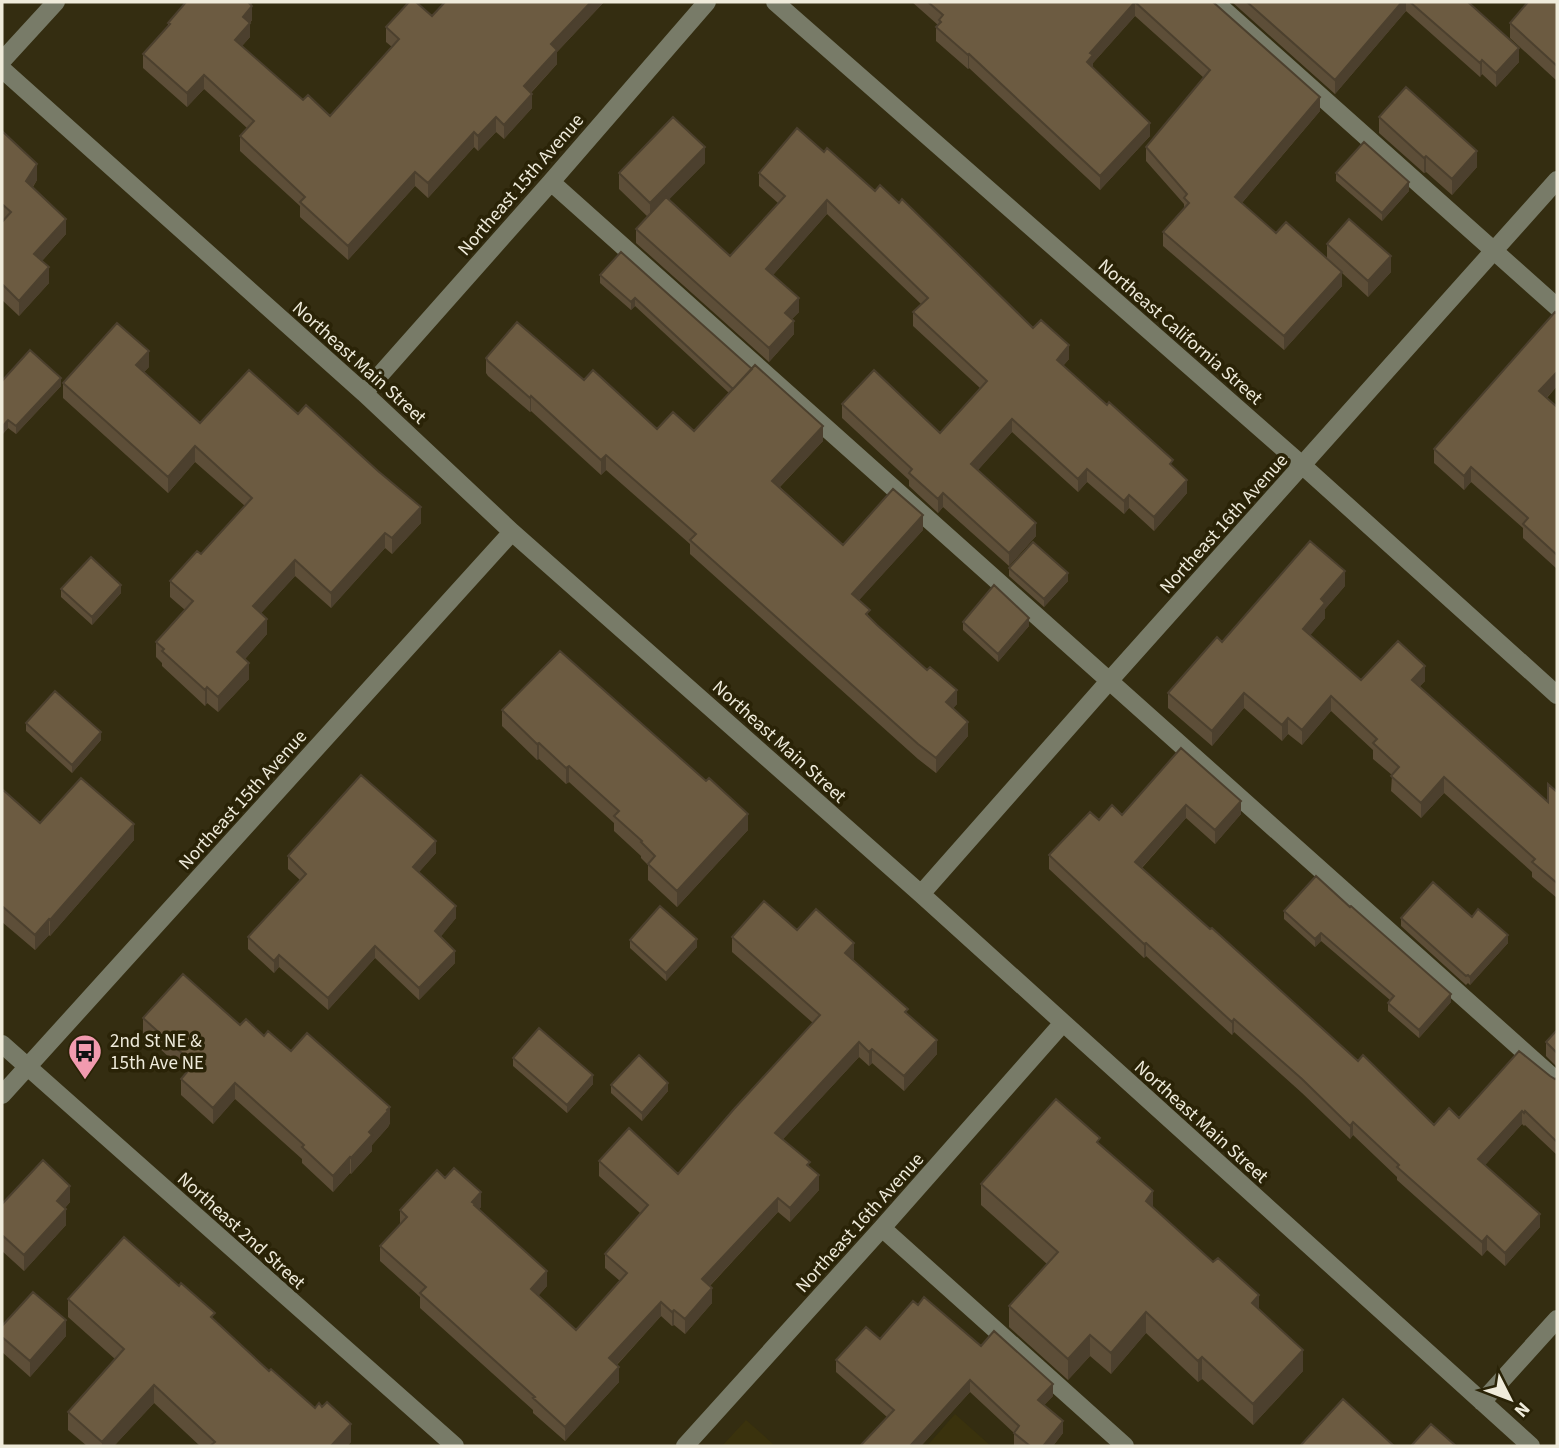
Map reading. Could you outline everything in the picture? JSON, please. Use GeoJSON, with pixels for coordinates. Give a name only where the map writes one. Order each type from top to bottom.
{"type":"FeatureCollection","features":[{"type":"Feature","properties":{"kind":"street"},"geometry":{"type":"LineString","coordinates":[[2,61],[55,2]]}},
{"type":"Feature","properties":{"kind":"street","name":"Northeast 15th Avenue"},"geometry":{"type":"LineString","coordinates":[[364,393],[707,2]]}},
{"type":"Feature","properties":{"kind":"street","name":"Northeast California Street"},"geometry":{"type":"LineString","coordinates":[[775,2],[1302,466],[1557,695]]}},
{"type":"Feature","properties":{"kind":"street"},"geometry":{"type":"LineString","coordinates":[[1215,2],[1557,307]]}},
{"type":"Feature","properties":{"kind":"street","name":"Northeast Main Street"},"geometry":{"type":"LineString","coordinates":[[2,69],[364,393],[512,532],[920,894],[1531,1446]]}},
{"type":"Feature","properties":{"kind":"street","name":"Northeast 16th Avenue"},"geometry":{"type":"LineString","coordinates":[[920,894],[1557,180]]}},
{"type":"Feature","properties":{"kind":"street"},"geometry":{"type":"LineString","coordinates":[[551,182],[1557,1081]]}},
{"type":"Feature","properties":{"kind":"street","name":"Northeast 15th Avenue"},"geometry":{"type":"LineString","coordinates":[[2,1095],[512,532]]}},
{"type":"Feature","properties":{"kind":"street","name":"Northeast 16th Avenue"},"geometry":{"type":"LineString","coordinates":[[685,1446],[1062,1024]]}},
{"type":"Feature","properties":{"kind":"street","name":"Northeast 2nd Street"},"geometry":{"type":"LineString","coordinates":[[2,1044],[455,1446]]}},
{"type":"Feature","properties":{"kind":"street"},"geometry":{"type":"LineString","coordinates":[[882,1228],[1125,1446]]}},
{"type":"Feature","properties":{"kind":"street"},"geometry":{"type":"LineString","coordinates":[[1482,1402],[1557,1319]]}},
{"type":"Feature","properties":{"kind":"shaded area"},"geometry":{"type":"Polygon","coordinates":[[[955,1414],[991,1446],[927,1446],[955,1414]]]}},
{"type":"Feature","properties":{"kind":"shaded area"},"geometry":{"type":"Polygon","coordinates":[[[746,1420],[762,1434],[775,1446],[722,1446],[746,1420]]]}},
{"type":"Feature","properties":{"kind":"building"},"geometry":{"type":"Polygon","coordinates":[[[186,2],[248,2],[252,6],[243,17],[250,23],[235,40],[303,100],[308,95],[330,116],[399,39],[386,27],[409,2],[416,2],[432,16],[445,2],[591,2],[551,44],[557,50],[524,86],[532,94],[504,125],[496,117],[478,136],[474,132],[428,183],[415,172],[348,246],[300,202],[305,197],[240,136],[254,121],[204,75],[187,93],[143,54],[186,2]]]}},
{"type":"Feature","properties":{"kind":"building"},"geometry":{"type":"Polygon","coordinates":[[[928,2],[1135,2],[1090,53],[1093,55],[1087,62],[1150,123],[1100,176],[969,54],[936,27],[943,15],[928,2]]]}},
{"type":"Feature","properties":{"kind":"building"},"geometry":{"type":"Polygon","coordinates":[[[1135,2],[1213,2],[1320,97],[1235,197],[1276,233],[1286,222],[1342,272],[1284,336],[1163,232],[1189,203],[1184,198],[1187,194],[1146,147],[1210,70],[1135,2]]]}},
{"type":"Feature","properties":{"kind":"building"},"geometry":{"type":"Polygon","coordinates":[[[1247,2],[1402,2],[1335,80],[1247,2]]]}},
{"type":"Feature","properties":{"kind":"building"},"geometry":{"type":"Polygon","coordinates":[[[1410,2],[1468,2],[1519,48],[1496,73],[1482,60],[1480,63],[1410,2]]]}},
{"type":"Feature","properties":{"kind":"building"},"geometry":{"type":"Polygon","coordinates":[[[1528,2],[1557,2],[1557,66],[1510,23],[1528,2]]]}},
{"type":"Feature","properties":{"kind":"building"},"geometry":{"type":"Polygon","coordinates":[[[1406,87],[1477,151],[1452,179],[1426,156],[1424,158],[1379,117],[1406,87]]]}},
{"type":"Feature","properties":{"kind":"building"},"geometry":{"type":"Polygon","coordinates":[[[673,117],[705,147],[650,203],[619,173],[673,117]]]}},
{"type":"Feature","properties":{"kind":"building"},"geometry":{"type":"Polygon","coordinates":[[[797,128],[824,152],[827,148],[875,191],[880,185],[899,203],[902,199],[1033,328],[1041,320],[1069,345],[1057,360],[1107,405],[1109,402],[1173,460],[1170,464],[1187,480],[1154,517],[1129,495],[1124,501],[1087,469],[1078,479],[1012,419],[971,464],[1036,523],[1009,553],[943,493],[938,499],[909,473],[912,469],[842,404],[874,370],[940,433],[987,381],[913,312],[928,298],[827,200],[766,269],[799,298],[785,313],[794,321],[769,348],[636,229],[666,197],[730,256],[785,196],[759,173],[797,128]]]}},
{"type":"Feature","properties":{"kind":"building"},"geometry":{"type":"Polygon","coordinates":[[[2,131],[37,164],[26,181],[66,219],[34,254],[49,267],[19,301],[2,284],[2,222],[11,212],[2,204],[2,131]]]}},
{"type":"Feature","properties":{"kind":"building"},"geometry":{"type":"Polygon","coordinates":[[[1364,142],[1409,182],[1382,213],[1336,173],[1364,142]]]}},
{"type":"Feature","properties":{"kind":"building"},"geometry":{"type":"Polygon","coordinates":[[[1349,219],[1391,256],[1368,281],[1327,244],[1349,219]]]}},
{"type":"Feature","properties":{"kind":"building"},"geometry":{"type":"Polygon","coordinates":[[[621,252],[752,369],[733,389],[635,298],[631,302],[600,275],[621,252]]]}},
{"type":"Feature","properties":{"kind":"building"},"geometry":{"type":"Polygon","coordinates":[[[1555,312],[1557,372],[1539,391],[1557,407],[1557,555],[1523,524],[1528,518],[1471,467],[1464,476],[1434,449],[1555,312]]]}},
{"type":"Feature","properties":{"kind":"building"},"geometry":{"type":"Polygon","coordinates":[[[517,322],[584,380],[593,370],[657,429],[673,412],[694,431],[755,365],[823,426],[772,481],[843,545],[893,489],[923,515],[852,594],[870,610],[866,614],[877,625],[927,670],[930,667],[957,690],[946,702],[968,722],[936,758],[690,540],[696,534],[606,455],[601,460],[488,361],[486,358],[517,322]]]}},
{"type":"Feature","properties":{"kind":"building"},"geometry":{"type":"Polygon","coordinates":[[[117,323],[149,351],[136,365],[200,423],[249,370],[298,414],[306,405],[421,507],[392,538],[385,533],[331,593],[295,560],[253,606],[267,619],[237,652],[249,663],[218,697],[207,687],[205,690],[162,651],[164,649],[156,642],[193,601],[170,581],[197,551],[201,554],[252,498],[195,446],[168,477],[63,383],[117,323]]]}},
{"type":"Feature","properties":{"kind":"building"},"geometry":{"type":"Polygon","coordinates":[[[30,350],[61,378],[16,426],[8,420],[2,427],[2,381],[30,350]]]}},
{"type":"Feature","properties":{"kind":"building"},"geometry":{"type":"Polygon","coordinates":[[[1310,541],[1345,571],[1321,599],[1325,603],[1303,629],[1361,680],[1398,641],[1425,666],[1412,680],[1548,802],[1548,784],[1557,792],[1557,883],[1532,862],[1535,859],[1444,777],[1421,803],[1391,776],[1399,767],[1373,743],[1377,739],[1331,696],[1302,730],[1288,718],[1282,725],[1244,693],[1212,731],[1168,693],[1217,637],[1222,642],[1310,541]]]}},
{"type":"Feature","properties":{"kind":"building"},"geometry":{"type":"Polygon","coordinates":[[[1033,542],[1068,573],[1044,599],[1009,568],[1033,542]]]}},
{"type":"Feature","properties":{"kind":"building"},"geometry":{"type":"Polygon","coordinates":[[[91,557],[121,585],[92,617],[61,589],[91,557]]]}},
{"type":"Feature","properties":{"kind":"building"},"geometry":{"type":"Polygon","coordinates":[[[994,585],[1029,618],[998,654],[963,622],[994,585]]]}},
{"type":"Feature","properties":{"kind":"building"},"geometry":{"type":"Polygon","coordinates":[[[560,651],[706,781],[709,778],[748,814],[677,891],[648,864],[655,856],[614,816],[619,811],[569,766],[566,768],[537,744],[502,710],[560,651]]]}},
{"type":"Feature","properties":{"kind":"building"},"geometry":{"type":"Polygon","coordinates":[[[55,691],[101,732],[72,765],[26,723],[55,691]]]}},
{"type":"Feature","properties":{"kind":"building"},"geometry":{"type":"Polygon","coordinates":[[[1181,748],[1241,801],[1215,830],[1186,805],[1135,862],[1358,1061],[1363,1055],[1434,1125],[1449,1108],[1459,1118],[1519,1051],[1550,1076],[1557,1078],[1557,1142],[1522,1111],[1478,1159],[1540,1214],[1505,1253],[1487,1236],[1482,1242],[1397,1167],[1399,1165],[1353,1122],[1350,1126],[1302,1079],[1234,1019],[1232,1022],[1049,855],[1090,812],[1099,820],[1112,805],[1122,815],[1181,748]]]}},
{"type":"Feature","properties":{"kind":"building"},"geometry":{"type":"Polygon","coordinates":[[[361,775],[436,841],[413,867],[456,906],[435,931],[455,951],[419,988],[375,946],[328,998],[279,955],[274,961],[248,937],[306,874],[288,856],[361,775]]]}},
{"type":"Feature","properties":{"kind":"building"},"geometry":{"type":"Polygon","coordinates":[[[81,778],[134,824],[35,935],[2,906],[2,789],[40,823],[81,778]]]}},
{"type":"Feature","properties":{"kind":"building"},"geometry":{"type":"Polygon","coordinates":[[[1316,876],[1451,994],[1419,1030],[1388,1003],[1394,996],[1321,933],[1315,939],[1284,911],[1316,876]]]}},
{"type":"Feature","properties":{"kind":"building"},"geometry":{"type":"Polygon","coordinates":[[[1433,882],[1472,917],[1478,909],[1508,935],[1470,977],[1401,918],[1433,882]]]}},
{"type":"Feature","properties":{"kind":"building"},"geometry":{"type":"Polygon","coordinates":[[[764,901],[797,930],[816,909],[854,943],[845,953],[908,1009],[905,1012],[937,1040],[904,1076],[872,1049],[869,1052],[859,1042],[775,1133],[810,1162],[807,1165],[819,1175],[790,1208],[778,1198],[702,1279],[712,1288],[685,1319],[661,1302],[609,1358],[619,1367],[565,1427],[420,1293],[426,1287],[380,1246],[407,1217],[400,1210],[437,1170],[445,1178],[454,1168],[481,1192],[472,1202],[474,1205],[547,1271],[531,1289],[576,1330],[627,1273],[605,1254],[648,1205],[599,1161],[629,1128],[678,1174],[820,1015],[732,937],[764,901]]]}},
{"type":"Feature","properties":{"kind":"building"},"geometry":{"type":"Polygon","coordinates":[[[660,906],[697,939],[666,973],[630,940],[660,906]]]}},
{"type":"Feature","properties":{"kind":"building"},"geometry":{"type":"Polygon","coordinates":[[[183,974],[240,1025],[246,1019],[264,1036],[268,1031],[291,1051],[307,1033],[390,1107],[369,1132],[372,1135],[333,1176],[302,1147],[304,1145],[235,1083],[213,1108],[181,1079],[194,1064],[143,1018],[183,974]]]}},
{"type":"Feature","properties":{"kind":"building"},"geometry":{"type":"Polygon","coordinates":[[[539,1028],[593,1075],[567,1105],[513,1058],[539,1028]]]}},
{"type":"Feature","properties":{"kind":"building"},"geometry":{"type":"Polygon","coordinates":[[[1557,1030],[1557,1053],[1546,1042],[1557,1030]]]}},
{"type":"Feature","properties":{"kind":"building"},"geometry":{"type":"Polygon","coordinates":[[[639,1055],[668,1083],[642,1113],[611,1085],[639,1055]]]}},
{"type":"Feature","properties":{"kind":"building"},"geometry":{"type":"Polygon","coordinates":[[[1056,1099],[1100,1138],[1097,1142],[1153,1191],[1146,1201],[1213,1262],[1218,1258],[1259,1295],[1252,1303],[1303,1350],[1253,1404],[1202,1357],[1198,1361],[1146,1312],[1111,1353],[1090,1335],[1068,1359],[1009,1306],[1058,1252],[981,1184],[1056,1099]]]}},
{"type":"Feature","properties":{"kind":"building"},"geometry":{"type":"Polygon","coordinates":[[[43,1160],[70,1186],[57,1201],[66,1209],[24,1255],[2,1235],[2,1204],[43,1160]]]}},
{"type":"Feature","properties":{"kind":"building"},"geometry":{"type":"Polygon","coordinates":[[[124,1237],[179,1286],[181,1283],[215,1313],[211,1317],[269,1371],[271,1369],[315,1408],[319,1403],[322,1407],[327,1402],[351,1424],[331,1446],[210,1446],[215,1442],[154,1385],[102,1442],[68,1412],[124,1349],[68,1299],[124,1237]]]}},
{"type":"Feature","properties":{"kind":"building"},"geometry":{"type":"Polygon","coordinates":[[[33,1292],[66,1320],[30,1361],[2,1337],[2,1326],[33,1292]]]}},
{"type":"Feature","properties":{"kind":"building"},"geometry":{"type":"Polygon","coordinates":[[[924,1297],[981,1346],[994,1331],[1053,1384],[1038,1400],[1063,1421],[1043,1446],[1030,1446],[1014,1433],[1019,1426],[970,1380],[910,1446],[860,1446],[894,1410],[836,1360],[866,1327],[880,1339],[913,1301],[918,1305],[924,1297]]]}},
{"type":"Feature","properties":{"kind":"building"},"geometry":{"type":"Polygon","coordinates":[[[1343,1399],[1394,1446],[1300,1446],[1343,1399]]]}},
{"type":"Feature","properties":{"kind":"building"},"geometry":{"type":"Polygon","coordinates":[[[1431,1424],[1456,1446],[1411,1446],[1431,1424]]]}},
{"type":"Feature","properties":{"kind":"place","name":"2nd St NE & 15th Ave NE"},"geometry":{"type":"Point","coordinates":[85,1081]}}]}
